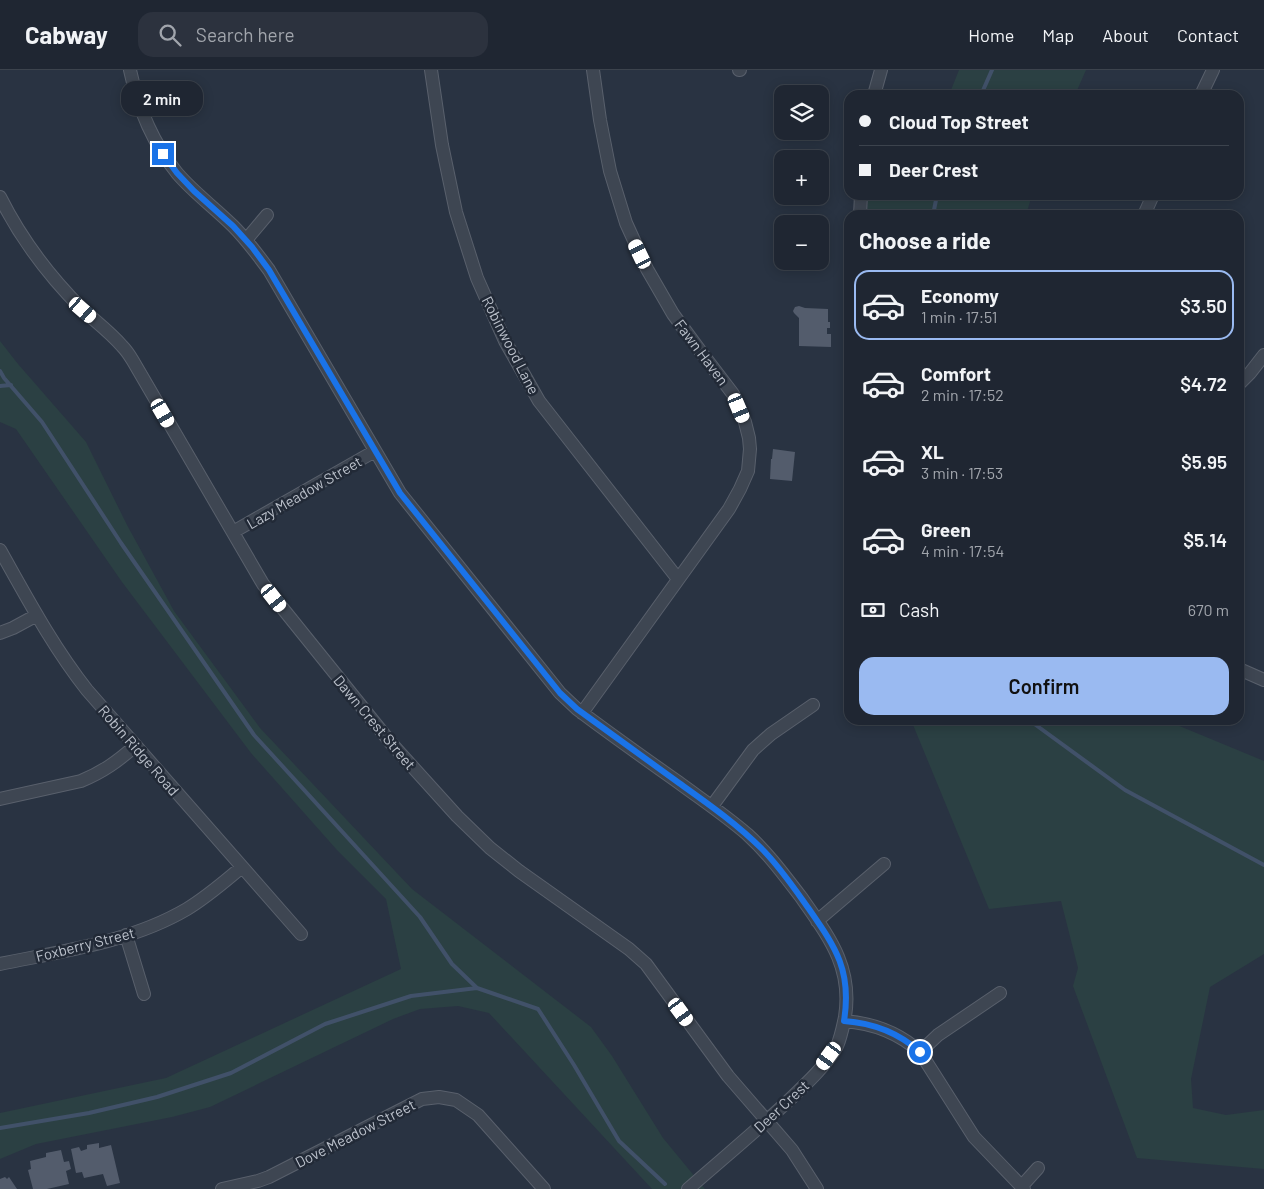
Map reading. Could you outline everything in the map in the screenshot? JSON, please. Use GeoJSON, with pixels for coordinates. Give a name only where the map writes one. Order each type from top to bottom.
{"type":"FeatureCollection","features":[{"type":"Feature","properties":{"kind":"street","name":"Deer Crest"},"geometry":{"type":"LineString","coordinates":[[130,70],[142,112],[163,154],[194,191],[246,240],[269,270],[400,493],[560,693],[582,713],[712,806],[747,834],[764,850],[782,872],[826,933],[838,953],[846,987],[846,1004],[844,1021],[837,1046],[807,1083],[688,1189]]}},
{"type":"Feature","properties":{"kind":"street","name":"Robinwood Lane"},"geometry":{"type":"LineString","coordinates":[[431,70],[442,144],[456,212],[477,278],[505,341],[539,401],[678,579]]}},
{"type":"Feature","properties":{"kind":"street","name":"Fawn Haven"},"geometry":{"type":"LineString","coordinates":[[582,713],[729,509],[748,471],[750,449],[745,422],[733,394],[673,314],[647,269],[626,223],[608,163],[592,70]]}},
{"type":"Feature","properties":{"kind":"street"},"geometry":{"type":"LineString","coordinates":[[875,90],[881,70]]}},
{"type":"Feature","properties":{"kind":"street"},"geometry":{"type":"LineString","coordinates":[[1203,90],[1213,70]]}},
{"type":"Feature","properties":{"kind":"street","name":"Dawn Crest Street"},"geometry":{"type":"LineString","coordinates":[[0,196],[30,249],[54,280],[122,346],[133,361],[263,584],[391,743],[457,816],[490,848],[519,871],[629,948],[646,964],[728,1076],[792,1150],[817,1189]]}},
{"type":"Feature","properties":{"kind":"street"},"geometry":{"type":"LineString","coordinates":[[246,240],[268,216]]}},
{"type":"Feature","properties":{"kind":"street"},"geometry":{"type":"LineString","coordinates":[[1244,379],[1264,355]]}},
{"type":"Feature","properties":{"kind":"street","name":"Lazy Meadow Street"},"geometry":{"type":"LineString","coordinates":[[233,532],[375,451]]}},
{"type":"Feature","properties":{"kind":"street","name":"Robin Ridge Road"},"geometry":{"type":"LineString","coordinates":[[0,550],[69,667],[135,746],[300,934]]}},
{"type":"Feature","properties":{"kind":"street"},"geometry":{"type":"LineString","coordinates":[[0,632],[13,628],[37,615]]}},
{"type":"Feature","properties":{"kind":"street"},"geometry":{"type":"LineString","coordinates":[[1244,671],[1264,680]]}},
{"type":"Feature","properties":{"kind":"street"},"geometry":{"type":"LineString","coordinates":[[712,806],[753,750],[771,734],[813,705]]}},
{"type":"Feature","properties":{"kind":"street"},"geometry":{"type":"LineString","coordinates":[[0,799],[81,781],[112,765],[135,746]]}},
{"type":"Feature","properties":{"kind":"street"},"geometry":{"type":"LineString","coordinates":[[817,921],[884,864]]}},
{"type":"Feature","properties":{"kind":"street","name":"Foxberry Street"},"geometry":{"type":"LineString","coordinates":[[0,964],[94,945],[161,922],[187,909],[210,894],[242,867]]}},
{"type":"Feature","properties":{"kind":"street"},"geometry":{"type":"LineString","coordinates":[[126,935],[144,994]]}},
{"type":"Feature","properties":{"kind":"street"},"geometry":{"type":"LineString","coordinates":[[920,1052],[938,1035],[1000,993]]}},
{"type":"Feature","properties":{"kind":"street"},"geometry":{"type":"LineString","coordinates":[[844,1021],[878,1027],[909,1042],[920,1052],[974,1137],[1022,1188],[1038,1168]]}},
{"type":"Feature","properties":{"kind":"street","name":"Dove Meadow Street"},"geometry":{"type":"LineString","coordinates":[[222,1189],[269,1177],[422,1099],[439,1097],[456,1100],[478,1115],[544,1189]]}},
{"type":"Feature","properties":{"kind":"green space"},"geometry":{"type":"Polygon","coordinates":[[[959,70],[1086,70],[1077,90],[951,90],[959,70]]]}},
{"type":"Feature","properties":{"kind":"green space"},"geometry":{"type":"Polygon","coordinates":[[[868,200],[1030,200],[1028,210],[867,210],[868,200]]]}},
{"type":"Feature","properties":{"kind":"green space"},"geometry":{"type":"Polygon","coordinates":[[[0,341],[86,442],[127,525],[174,611],[260,728],[412,889],[591,1027],[612,1056],[663,1138],[705,1189],[652,1189],[489,1013],[458,1006],[420,1009],[393,1019],[210,1107],[172,1117],[36,1144],[0,1159],[0,1113],[166,1078],[401,969],[386,899],[337,850],[251,753],[122,582],[16,429],[0,422],[0,341]]]}},
{"type":"Feature","properties":{"kind":"green space"},"geometry":{"type":"Polygon","coordinates":[[[913,725],[1177,725],[1264,761],[1264,954],[1210,987],[1191,1079],[1193,1108],[1226,1115],[1264,1110],[1264,1169],[1137,1158],[1073,986],[1078,968],[1061,901],[989,909],[913,725]]]}},
{"type":"Feature","properties":{"kind":"building"},"geometry":{"type":"Polygon","coordinates":[[[795,307],[828,309],[830,328],[827,328],[827,334],[831,334],[831,347],[799,346],[799,318],[793,311],[795,307]]]}},
{"type":"Feature","properties":{"kind":"building"},"geometry":{"type":"Polygon","coordinates":[[[773,449],[795,452],[792,481],[770,479],[773,449]]]}},
{"type":"Feature","properties":{"kind":"building"},"geometry":{"type":"Polygon","coordinates":[[[99,1143],[99,1148],[111,1145],[120,1183],[107,1186],[103,1174],[84,1178],[82,1172],[76,1173],[71,1149],[79,1147],[81,1151],[87,1149],[87,1145],[99,1143]]]}},
{"type":"Feature","properties":{"kind":"building"},"geometry":{"type":"Polygon","coordinates":[[[61,1150],[64,1162],[69,1161],[71,1169],[66,1171],[69,1184],[47,1189],[33,1189],[28,1170],[31,1169],[30,1161],[46,1157],[46,1153],[61,1150]]]}},
{"type":"Feature","properties":{"kind":"building"},"geometry":{"type":"Polygon","coordinates":[[[5,1177],[7,1179],[9,1177],[17,1189],[0,1189],[0,1179],[5,1177]]]}},
{"type":"Feature","properties":{"kind":"waterway"},"geometry":{"type":"LineString","coordinates":[[983,90],[992,70]]}},
{"type":"Feature","properties":{"kind":"waterway"},"geometry":{"type":"LineString","coordinates":[[934,210],[936,200]]}},
{"type":"Feature","properties":{"kind":"waterway"},"geometry":{"type":"LineString","coordinates":[[0,371],[42,422],[121,543],[254,735],[420,917],[452,964],[477,988]]}},
{"type":"Feature","properties":{"kind":"waterway"},"geometry":{"type":"LineString","coordinates":[[0,386],[11,385]]}},
{"type":"Feature","properties":{"kind":"waterway"},"geometry":{"type":"LineString","coordinates":[[1036,725],[1125,790],[1264,865]]}},
{"type":"Feature","properties":{"kind":"waterway"},"geometry":{"type":"LineString","coordinates":[[0,1128],[89,1113],[157,1097],[231,1073],[325,1024],[411,996],[477,988],[538,1009],[619,1141],[665,1184]]}},
{"type":"Feature","properties":{"kind":"route"},"geometry":{"type":"LineString","coordinates":[[163,154],[194,191],[233,226],[269,270],[400,493],[560,693],[577,709],[712,806],[764,850],[794,888],[838,953],[842,964],[847,998],[844,1021],[878,1027],[909,1042],[920,1052]]}}]}
